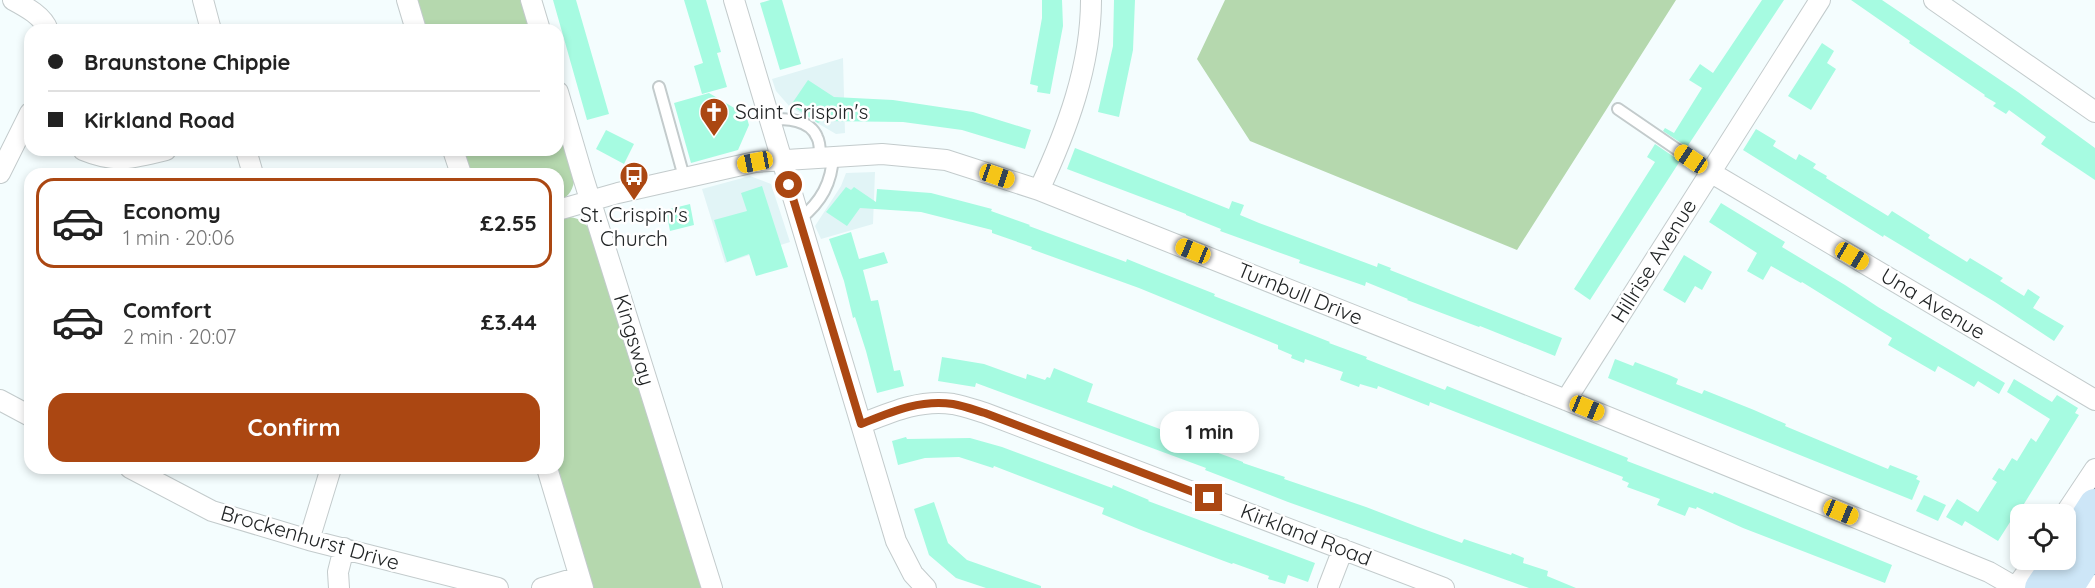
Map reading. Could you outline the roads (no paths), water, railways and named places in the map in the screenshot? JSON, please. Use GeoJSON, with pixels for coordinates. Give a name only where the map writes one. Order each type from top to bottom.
{"type":"FeatureCollection","features":[{"type":"Feature","properties":{"kind":"main road"},"geometry":{"type":"LineString","coordinates":[[2076,534],[2095,505]]}},
{"type":"Feature","properties":{"kind":"main road"},"geometry":{"type":"LineString","coordinates":[[2067,588],[2095,544]]}},
{"type":"Feature","properties":{"kind":"main road"},"geometry":{"type":"LineString","coordinates":[[2024,588],[2047,570]]}},
{"type":"Feature","properties":{"kind":"street"},"geometry":{"type":"LineString","coordinates":[[14,0],[45,24]]}},
{"type":"Feature","properties":{"kind":"street"},"geometry":{"type":"LineString","coordinates":[[203,0],[209,24]]}},
{"type":"Feature","properties":{"kind":"street"},"geometry":{"type":"LineString","coordinates":[[407,0],[414,24]]}},
{"type":"Feature","properties":{"kind":"street"},"geometry":{"type":"LineString","coordinates":[[531,0],[538,24]]}},
{"type":"Feature","properties":{"kind":"street"},"geometry":{"type":"LineString","coordinates":[[734,0],[896,541],[913,574],[926,588]]}},
{"type":"Feature","properties":{"kind":"street"},"geometry":{"type":"LineString","coordinates":[[1039,190],[1059,146],[1077,93],[1090,32],[1091,0]]}},
{"type":"Feature","properties":{"kind":"street","name":"Hillrise Avenue"},"geometry":{"type":"LineString","coordinates":[[1566,400],[1820,0]]}},
{"type":"Feature","properties":{"kind":"street"},"geometry":{"type":"LineString","coordinates":[[1934,0],[2095,112]]}},
{"type":"Feature","properties":{"kind":"street","name":"Kingsway"},"geometry":{"type":"LineString","coordinates":[[564,113],[712,588]]}},
{"type":"Feature","properties":{"kind":"street"},"geometry":{"type":"LineString","coordinates":[[0,174],[24,128]]}},
{"type":"Feature","properties":{"kind":"street","name":"Turnbull Drive"},"geometry":{"type":"LineString","coordinates":[[564,208],[684,177],[755,162],[882,154],[946,160],[1039,190],[1566,400],[2024,588]]}},
{"type":"Feature","properties":{"kind":"street"},"geometry":{"type":"LineString","coordinates":[[98,156],[126,160],[142,156]]}},
{"type":"Feature","properties":{"kind":"street","name":"Una Avenue"},"geometry":{"type":"LineString","coordinates":[[1710,172],[2095,400]]}},
{"type":"Feature","properties":{"kind":"street"},"geometry":{"type":"LineString","coordinates":[[0,400],[24,413]]}},
{"type":"Feature","properties":{"kind":"street","name":"Kirkland Road"},"geometry":{"type":"LineString","coordinates":[[861,424],[898,409],[926,403],[953,404],[985,413],[1444,588]]}},
{"type":"Feature","properties":{"kind":"street"},"geometry":{"type":"LineString","coordinates":[[2072,504],[2095,469]]}},
{"type":"Feature","properties":{"kind":"street","name":"Brockenhurst Drive"},"geometry":{"type":"LineString","coordinates":[[141,474],[212,511],[309,540],[498,588]]}},
{"type":"Feature","properties":{"kind":"street"},"geometry":{"type":"LineString","coordinates":[[309,540],[329,474]]}},
{"type":"Feature","properties":{"kind":"street"},"geometry":{"type":"LineString","coordinates":[[542,588],[581,582],[549,474]]}},
{"type":"Feature","properties":{"kind":"street"},"geometry":{"type":"LineString","coordinates":[[339,588],[338,572],[344,548]]}},
{"type":"Feature","properties":{"kind":"street"},"geometry":{"type":"LineString","coordinates":[[1328,588],[1343,549]]}},
{"type":"Feature","properties":{"kind":"street"},"geometry":{"type":"LineString","coordinates":[[2024,588],[2032,570]]}},
{"type":"Feature","properties":{"kind":"lane"},"geometry":{"type":"LineString","coordinates":[[659,87],[684,177]]}},
{"type":"Feature","properties":{"kind":"lane"},"geometry":{"type":"LineString","coordinates":[[1618,109],[1710,172]]}},
{"type":"Feature","properties":{"kind":"lane"},"geometry":{"type":"LineString","coordinates":[[771,121],[779,118],[793,119],[807,126],[817,136],[832,165],[824,195],[814,208],[800,219]]}},
{"type":"Feature","properties":{"kind":"place","name":"Saint Crispin's"},"geometry":{"type":"Point","coordinates":[714,138]}},
{"type":"Feature","properties":{"kind":"place","name":"St. Crispin's Church"},"geometry":{"type":"Point","coordinates":[634,202]}}]}
